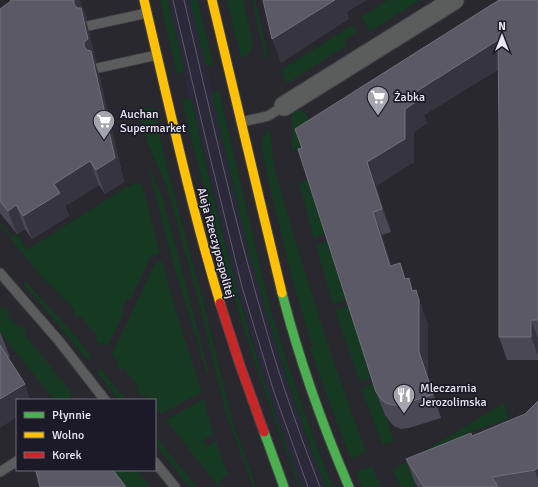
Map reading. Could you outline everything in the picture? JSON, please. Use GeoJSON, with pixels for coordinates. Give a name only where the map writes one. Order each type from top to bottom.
{"type":"FeatureCollection","features":[{"type":"Feature","properties":{"kind":"street","name":"Aleja Rzeczypospolitej"},"geometry":{"type":"LineString","coordinates":[[144,0],[192,203],[212,278],[231,340],[284,487]]}},
{"type":"Feature","properties":{"kind":"street"},"geometry":{"type":"LineString","coordinates":[[212,0],[288,315],[305,373],[323,424],[349,487]]}},
{"type":"Feature","properties":{"kind":"street"},"geometry":{"type":"LineString","coordinates":[[284,106],[454,0]]}},
{"type":"Feature","properties":{"kind":"lane"},"geometry":{"type":"LineString","coordinates":[[88,26],[147,13]]}},
{"type":"Feature","properties":{"kind":"lane"},"geometry":{"type":"LineString","coordinates":[[98,68],[157,55]]}},
{"type":"Feature","properties":{"kind":"lane"},"geometry":{"type":"LineString","coordinates":[[241,122],[268,116],[284,106]]}},
{"type":"Feature","properties":{"kind":"lane"},"geometry":{"type":"LineString","coordinates":[[0,273],[59,341],[104,399]]}},
{"type":"Feature","properties":{"kind":"lane"},"geometry":{"type":"LineString","coordinates":[[0,472],[16,461]]}},
{"type":"Feature","properties":{"kind":"lane"},"geometry":{"type":"LineString","coordinates":[[156,463],[175,487]]}},
{"type":"Feature","properties":{"kind":"shaded area"},"geometry":{"type":"Polygon","coordinates":[[[168,0],[190,0],[205,64],[207,66],[212,95],[234,191],[265,308],[305,433],[326,487],[302,487],[268,392],[233,273],[192,102],[189,98],[168,0]]]}},
{"type":"Feature","properties":{"kind":"green space"},"geometry":{"type":"Polygon","coordinates":[[[160,0],[168,0],[184,69],[183,72],[177,74],[160,0]]]}},
{"type":"Feature","properties":{"kind":"green space"},"geometry":{"type":"Polygon","coordinates":[[[190,0],[198,0],[213,65],[207,66],[205,64],[190,0]]]}},
{"type":"Feature","properties":{"kind":"green space"},"geometry":{"type":"Polygon","coordinates":[[[227,0],[243,0],[253,45],[249,53],[241,58],[227,0]]]}},
{"type":"Feature","properties":{"kind":"green space"},"geometry":{"type":"Polygon","coordinates":[[[252,0],[255,0],[268,56],[266,62],[252,0]]]}},
{"type":"Feature","properties":{"kind":"green space"},"geometry":{"type":"Polygon","coordinates":[[[388,0],[420,0],[370,31],[361,17],[388,0]]]}},
{"type":"Feature","properties":{"kind":"green space"},"geometry":{"type":"Polygon","coordinates":[[[353,25],[357,32],[345,40],[347,45],[286,84],[282,69],[353,25]]]}},
{"type":"Feature","properties":{"kind":"green space"},"geometry":{"type":"Polygon","coordinates":[[[219,91],[265,288],[278,335],[307,420],[333,487],[326,487],[315,458],[294,401],[258,284],[212,95],[213,92],[219,91]]]}},
{"type":"Feature","properties":{"kind":"green space"},"geometry":{"type":"Polygon","coordinates":[[[189,98],[192,102],[211,188],[240,300],[273,408],[302,487],[299,487],[271,410],[227,275],[182,100],[189,98]]]}},
{"type":"Feature","properties":{"kind":"green space"},"geometry":{"type":"Polygon","coordinates":[[[153,107],[183,228],[202,296],[232,420],[256,487],[253,487],[226,414],[198,298],[168,190],[147,142],[139,110],[153,107]]]}},
{"type":"Feature","properties":{"kind":"green space"},"geometry":{"type":"Polygon","coordinates":[[[296,110],[304,112],[312,123],[345,119],[292,152],[292,112],[296,110]]]}},
{"type":"Feature","properties":{"kind":"green space"},"geometry":{"type":"Polygon","coordinates":[[[270,129],[274,167],[296,243],[336,369],[366,452],[351,459],[310,348],[313,347],[285,249],[262,150],[263,138],[270,129]]]}},
{"type":"Feature","properties":{"kind":"green space"},"geometry":{"type":"Polygon","coordinates":[[[147,162],[163,199],[209,373],[207,374],[173,262],[147,162]]]}},
{"type":"Feature","properties":{"kind":"green space"},"geometry":{"type":"Polygon","coordinates":[[[310,179],[327,233],[314,238],[299,184],[310,179]]]}},
{"type":"Feature","properties":{"kind":"green space"},"geometry":{"type":"Polygon","coordinates":[[[137,183],[141,184],[143,188],[160,254],[151,256],[131,298],[127,299],[122,310],[124,313],[107,347],[103,342],[100,345],[95,339],[98,336],[80,316],[77,318],[73,313],[75,310],[43,278],[0,225],[0,222],[12,237],[17,234],[27,250],[125,188],[137,183]]]}},
{"type":"Feature","properties":{"kind":"green space"},"geometry":{"type":"Polygon","coordinates":[[[329,241],[348,300],[333,304],[316,245],[329,241]]]}},
{"type":"Feature","properties":{"kind":"green space"},"geometry":{"type":"Polygon","coordinates":[[[162,261],[177,315],[202,392],[161,414],[156,408],[156,399],[148,399],[144,394],[141,396],[136,390],[139,388],[124,368],[121,370],[116,365],[119,363],[112,354],[156,262],[162,261]]]}},
{"type":"Feature","properties":{"kind":"green space"},"geometry":{"type":"Polygon","coordinates":[[[26,282],[71,331],[92,357],[88,361],[23,284],[26,282]]]}},
{"type":"Feature","properties":{"kind":"green space"},"geometry":{"type":"Polygon","coordinates":[[[350,305],[373,377],[360,382],[335,310],[350,305]]]}},
{"type":"Feature","properties":{"kind":"green space"},"geometry":{"type":"Polygon","coordinates":[[[0,306],[2,309],[5,307],[10,312],[7,315],[19,328],[22,326],[27,332],[24,334],[70,390],[70,399],[53,399],[0,332],[0,306]]]}},
{"type":"Feature","properties":{"kind":"green space"},"geometry":{"type":"Polygon","coordinates":[[[101,369],[125,399],[118,399],[97,372],[101,369]]]}},
{"type":"Feature","properties":{"kind":"green space"},"geometry":{"type":"Polygon","coordinates":[[[375,383],[394,441],[383,445],[361,388],[375,383]]]}},
{"type":"Feature","properties":{"kind":"green space"},"geometry":{"type":"Polygon","coordinates":[[[204,399],[213,434],[204,440],[206,447],[216,441],[228,475],[219,481],[220,487],[166,420],[204,399]]]}},
{"type":"Feature","properties":{"kind":"green space"},"geometry":{"type":"Polygon","coordinates":[[[504,403],[509,419],[470,432],[420,462],[416,456],[504,403]]]}},
{"type":"Feature","properties":{"kind":"green space"},"geometry":{"type":"Polygon","coordinates":[[[510,423],[415,482],[417,487],[401,487],[393,470],[410,459],[470,436],[510,423]]]}},
{"type":"Feature","properties":{"kind":"green space"},"geometry":{"type":"Polygon","coordinates":[[[156,437],[197,487],[189,487],[156,445],[156,437]]]}},
{"type":"Feature","properties":{"kind":"green space"},"geometry":{"type":"Polygon","coordinates":[[[372,466],[381,487],[362,487],[356,472],[372,466]]]}},
{"type":"Feature","properties":{"kind":"green space"},"geometry":{"type":"Polygon","coordinates":[[[113,471],[138,471],[150,487],[127,487],[113,471]]]}},
{"type":"Feature","properties":{"kind":"building"},"geometry":{"type":"Polygon","coordinates":[[[10,0],[74,0],[74,4],[77,8],[81,8],[88,39],[84,42],[84,46],[87,50],[91,51],[115,158],[96,170],[90,161],[54,184],[60,193],[23,216],[16,205],[8,211],[0,201],[0,9],[11,1],[10,0]]]}},
{"type":"Feature","properties":{"kind":"building"},"geometry":{"type":"Polygon","coordinates":[[[263,0],[335,0],[272,39],[263,0]]]}},
{"type":"Feature","properties":{"kind":"building"},"geometry":{"type":"Polygon","coordinates":[[[499,0],[538,0],[538,320],[531,320],[531,337],[499,337],[498,40],[414,93],[419,100],[405,109],[405,139],[367,162],[382,209],[373,212],[390,266],[400,263],[405,279],[409,278],[412,291],[416,290],[419,300],[419,352],[433,394],[401,405],[393,405],[382,400],[376,392],[298,149],[302,148],[295,129],[499,0]]]}},
{"type":"Feature","properties":{"kind":"building"},"geometry":{"type":"Polygon","coordinates":[[[0,345],[25,384],[0,399],[0,345]]]}},
{"type":"Feature","properties":{"kind":"building"},"geometry":{"type":"Polygon","coordinates":[[[538,401],[538,468],[535,470],[492,477],[498,487],[424,487],[406,459],[471,433],[472,436],[525,414],[538,401]]]}},
{"type":"Feature","properties":{"kind":"building"},"geometry":{"type":"Polygon","coordinates":[[[36,471],[114,471],[126,487],[40,487],[36,471]]]}},
{"type":"Feature","properties":{"kind":"tram line"},"geometry":{"type":"LineString","coordinates":[[173,0],[242,287],[273,389],[308,487]]}},
{"type":"Feature","properties":{"kind":"tram line"},"geometry":{"type":"LineString","coordinates":[[184,0],[243,248],[254,288],[284,389],[320,487]]}},
{"type":"Feature","properties":{"kind":"traffic: fast"},"geometry":{"type":"LineString","coordinates":[[282,293],[312,391],[349,487]]}},
{"type":"Feature","properties":{"kind":"traffic: fast"},"geometry":{"type":"LineString","coordinates":[[264,432],[284,487]]}},
{"type":"Feature","properties":{"kind":"traffic: slow"},"geometry":{"type":"LineString","coordinates":[[144,0],[189,190],[220,303]]}},
{"type":"Feature","properties":{"kind":"traffic: slow"},"geometry":{"type":"LineString","coordinates":[[212,0],[282,293]]}},
{"type":"Feature","properties":{"kind":"traffic: jam"},"geometry":{"type":"LineString","coordinates":[[220,303],[264,432]]}},
{"type":"Feature","properties":{"kind":"place","name":"Żabka"},"geometry":{"type":"Point","coordinates":[378,116]}},
{"type":"Feature","properties":{"kind":"place","name":"Auchan Supermarket"},"geometry":{"type":"Point","coordinates":[104,140]}},
{"type":"Feature","properties":{"kind":"place","name":"Mleczarnia Jerozolimska"},"geometry":{"type":"Point","coordinates":[404,414]}}]}
